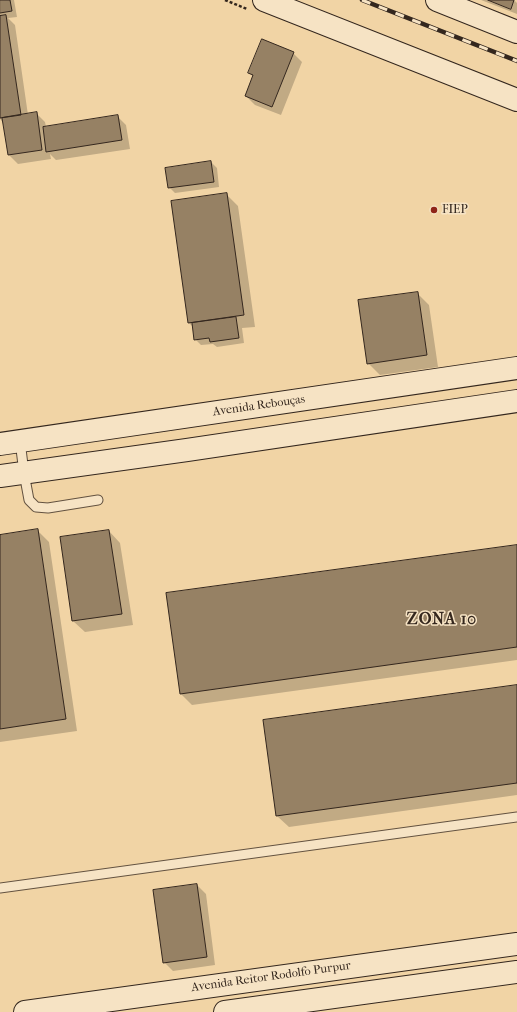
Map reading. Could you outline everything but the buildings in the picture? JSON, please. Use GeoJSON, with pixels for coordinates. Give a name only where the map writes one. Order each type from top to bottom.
{"type":"FeatureCollection","features":[{"type":"Feature","properties":{"kind":"main road"},"geometry":{"type":"LineString","coordinates":[[264,0],[517,100]]}},
{"type":"Feature","properties":{"kind":"main road"},"geometry":{"type":"LineString","coordinates":[[437,0],[517,32]]}},
{"type":"Feature","properties":{"kind":"main road","name":"Avenida Rebouças"},"geometry":{"type":"LineString","coordinates":[[10,443],[182,417],[516,373]]}},
{"type":"Feature","properties":{"kind":"main road"},"geometry":{"type":"LineString","coordinates":[[0,476],[517,401]]}},
{"type":"Feature","properties":{"kind":"main road"},"geometry":{"type":"LineString","coordinates":[[182,417],[187,450]]}},
{"type":"Feature","properties":{"kind":"main road","name":"Avenida Reitor Rodolfo Purpur"},"geometry":{"type":"LineString","coordinates":[[25,1012],[151,1003],[353,966],[517,944]]}},
{"type":"Feature","properties":{"kind":"main road"},"geometry":{"type":"LineString","coordinates":[[353,966],[356,994]]}},
{"type":"Feature","properties":{"kind":"main road"},"geometry":{"type":"LineString","coordinates":[[225,1012],[517,972]]}},
{"type":"Feature","properties":{"kind":"lane"},"geometry":{"type":"LineString","coordinates":[[10,443],[24,473],[29,500],[36,506],[48,508],[98,500]]}},
{"type":"Feature","properties":{"kind":"lane"},"geometry":{"type":"LineString","coordinates":[[0,888],[517,817]]}},
{"type":"Feature","properties":{"kind":"railway"},"geometry":{"type":"LineString","coordinates":[[362,0],[517,61]]}},
{"type":"Feature","properties":{"kind":"place","name":"FIEP"},"geometry":{"type":"Point","coordinates":[434,210]}},
{"type":"Feature","properties":{"kind":"district","name":"ZONA 10"},"geometry":{"type":"Point","coordinates":[442,620]}}]}
